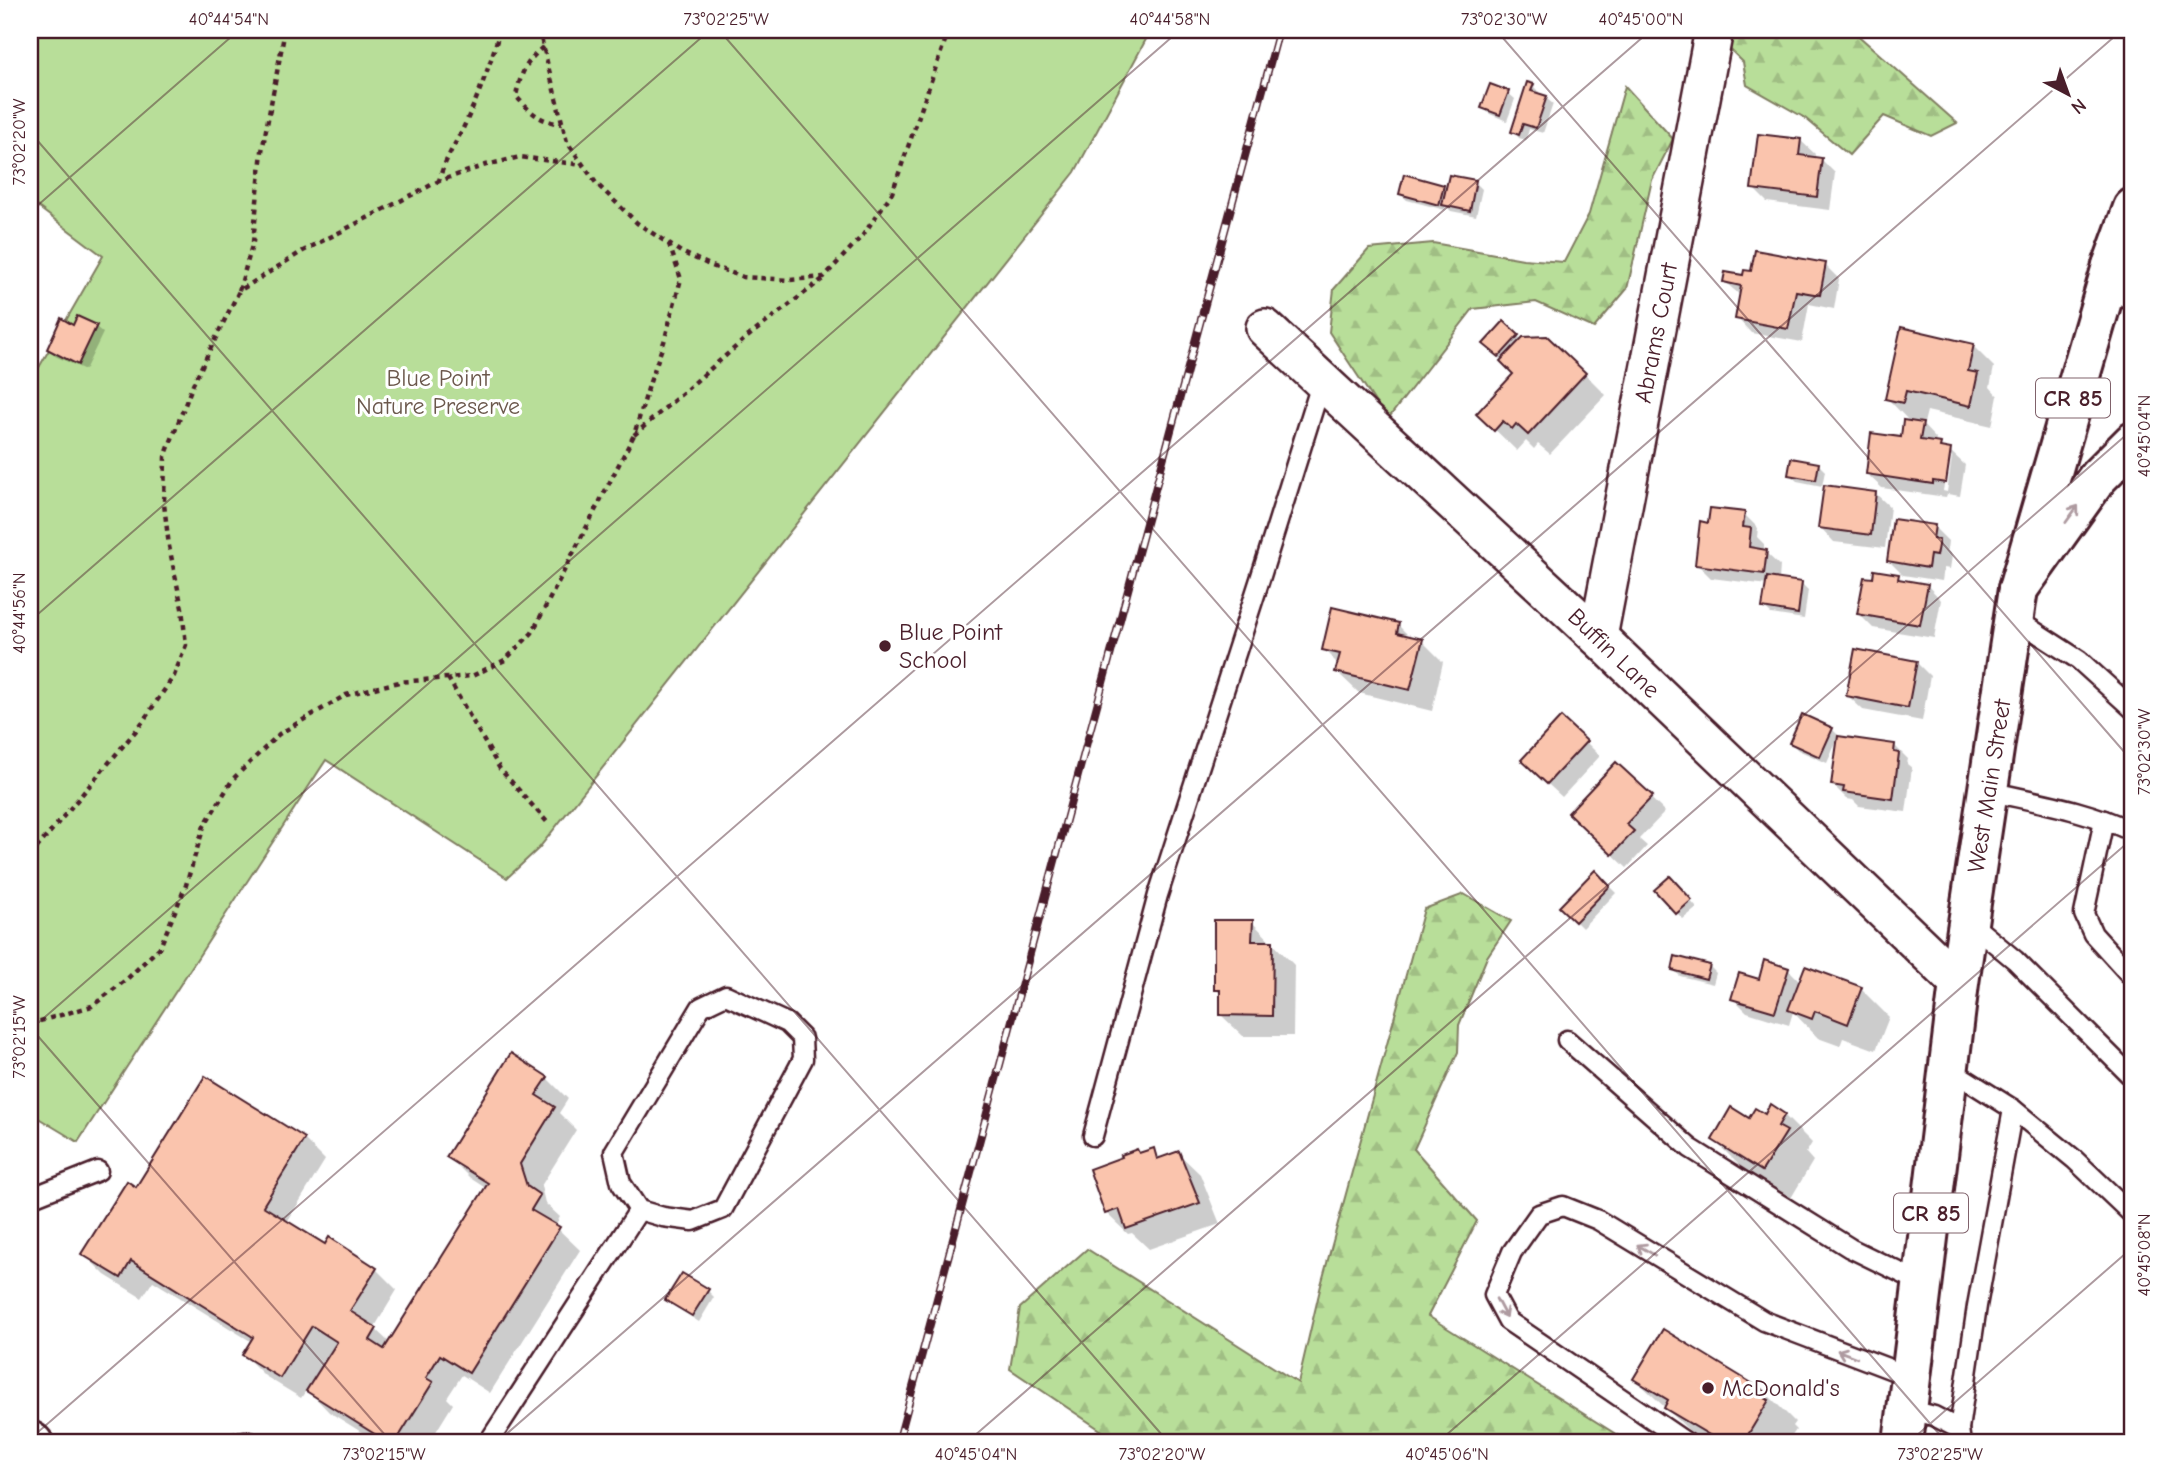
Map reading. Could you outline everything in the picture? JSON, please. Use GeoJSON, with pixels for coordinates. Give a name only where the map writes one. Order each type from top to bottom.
{"type":"FeatureCollection","features":[{"type":"Feature","properties":{"kind":"main road","name":"CR 85"},"geometry":{"type":"LineString","coordinates":[[2016,604],[2126,273],[2133,208]]}},
{"type":"Feature","properties":{"kind":"main road"},"geometry":{"type":"LineString","coordinates":[[2016,604],[2098,477],[2133,442]]}},
{"type":"Feature","properties":{"kind":"main road","name":"West Main Street"},"geometry":{"type":"LineString","coordinates":[[1959,983],[2016,604]]}},
{"type":"Feature","properties":{"kind":"main road","name":"CR 85"},"geometry":{"type":"LineString","coordinates":[[1907,1410],[1959,983]]}},
{"type":"Feature","properties":{"kind":"street","name":"Abrams Court"},"geometry":{"type":"LineString","coordinates":[[1598,637],[1714,30]]}},
{"type":"Feature","properties":{"kind":"street","name":"Buffin Lane"},"geometry":{"type":"LineString","coordinates":[[1265,328],[1598,637],[1959,983]]}},
{"type":"Feature","properties":{"kind":"lane"},"geometry":{"type":"LineString","coordinates":[[1093,1136],[1158,895],[1322,381]]}},
{"type":"Feature","properties":{"kind":"lane"},"geometry":{"type":"LineString","coordinates":[[2016,604],[2133,709]]}},
{"type":"Feature","properties":{"kind":"lane"},"geometry":{"type":"LineString","coordinates":[[1988,791],[2062,808],[2133,832]]}},
{"type":"Feature","properties":{"kind":"lane"},"geometry":{"type":"LineString","coordinates":[[2104,820],[2084,915],[2093,934],[2133,978]]}},
{"type":"Feature","properties":{"kind":"lane"},"geometry":{"type":"LineString","coordinates":[[1968,921],[2015,960],[2133,1078]]}},
{"type":"Feature","properties":{"kind":"lane"},"geometry":{"type":"LineString","coordinates":[[726,995],[787,1023],[802,1038],[803,1059],[723,1209],[693,1221],[639,1210],[621,1183],[614,1152],[701,1007],[726,995]]}},
{"type":"Feature","properties":{"kind":"lane"},"geometry":{"type":"LineString","coordinates":[[1567,1040],[1690,1148],[1850,1248],[1922,1283]]}},
{"type":"Feature","properties":{"kind":"lane"},"geometry":{"type":"LineString","coordinates":[[1948,1068],[2013,1109],[2074,1158],[2133,1215]]}},
{"type":"Feature","properties":{"kind":"lane"},"geometry":{"type":"LineString","coordinates":[[1960,1436],[1977,1306],[2013,1109]]}},
{"type":"Feature","properties":{"kind":"lane"},"geometry":{"type":"LineString","coordinates":[[30,1198],[98,1171]]}},
{"type":"Feature","properties":{"kind":"lane"},"geometry":{"type":"LineString","coordinates":[[1686,1443],[1508,1321],[1494,1295],[1512,1252],[1539,1214],[1563,1206],[1598,1220],[1907,1410],[1934,1416],[1960,1436]]}},
{"type":"Feature","properties":{"kind":"lane"},"geometry":{"type":"LineString","coordinates":[[488,1443],[639,1210]]}},
{"type":"Feature","properties":{"kind":"lane"},"geometry":{"type":"LineString","coordinates":[[235,1443],[252,1443]]}},
{"type":"Feature","properties":{"kind":"path"},"geometry":{"type":"LineString","coordinates":[[30,856],[139,727],[174,676],[186,645],[164,504],[165,457],[193,384],[239,292],[253,243],[262,151],[285,30]]}},
{"type":"Feature","properties":{"kind":"path"},"geometry":{"type":"LineString","coordinates":[[439,181],[442,168],[466,123],[490,66],[500,30]]}},
{"type":"Feature","properties":{"kind":"path"},"geometry":{"type":"LineString","coordinates":[[538,30],[567,142],[596,183],[638,223],[669,244],[712,266],[743,277],[790,280],[824,277]]}},
{"type":"Feature","properties":{"kind":"path"},"geometry":{"type":"LineString","coordinates":[[634,435],[746,338],[824,277],[863,235],[892,193],[947,35],[952,30]]}},
{"type":"Feature","properties":{"kind":"path"},"geometry":{"type":"LineString","coordinates":[[543,47],[520,74],[516,96],[527,109],[545,122],[562,124]]}},
{"type":"Feature","properties":{"kind":"path"},"geometry":{"type":"LineString","coordinates":[[239,292],[303,250],[439,181],[520,157],[583,165]]}},
{"type":"Feature","properties":{"kind":"path"},"geometry":{"type":"LineString","coordinates":[[30,1024],[92,1006],[127,979],[160,947],[186,885],[204,826],[233,779],[279,734],[346,695],[399,682],[472,676],[505,660],[533,633],[634,435],[681,279],[669,244]]}},
{"type":"Feature","properties":{"kind":"path"},"geometry":{"type":"LineString","coordinates":[[448,678],[500,769],[548,823]]}},
{"type":"Feature","properties":{"kind":"green space","name":"Blue Point Nature Preserve"},"geometry":{"type":"Polygon","coordinates":[[[30,30],[1151,30],[1075,172],[539,848],[507,878],[326,760],[78,1142],[30,1113],[30,383],[103,256],[30,201],[30,30]]]}},
{"type":"Feature","properties":{"kind":"green space"},"geometry":{"type":"Polygon","coordinates":[[[1710,30],[1852,30],[1957,123],[1931,136],[1884,116],[1849,155],[1805,118],[1747,85],[1743,62],[1710,30]]]}},
{"type":"Feature","properties":{"kind":"green space"},"geometry":{"type":"Polygon","coordinates":[[[1625,86],[1673,139],[1652,180],[1627,289],[1594,328],[1536,302],[1473,309],[1387,420],[1329,332],[1334,289],[1369,249],[1433,243],[1523,259],[1564,262],[1589,214],[1625,86]]]}},
{"type":"Feature","properties":{"kind":"green space"},"geometry":{"type":"Polygon","coordinates":[[[1464,894],[1511,921],[1487,957],[1459,1025],[1458,1052],[1414,1149],[1477,1221],[1428,1316],[1630,1443],[1120,1443],[1010,1369],[1020,1308],[1087,1249],[1298,1383],[1321,1285],[1424,909],[1464,894]]]}},
{"type":"Feature","properties":{"kind":"building"},"geometry":{"type":"Polygon","coordinates":[[[1527,82],[1534,84],[1531,91],[1547,96],[1536,128],[1523,124],[1519,135],[1511,132],[1527,82]]]}},
{"type":"Feature","properties":{"kind":"building"},"geometry":{"type":"Polygon","coordinates":[[[1490,84],[1509,91],[1500,115],[1481,108],[1490,84]]]}},
{"type":"Feature","properties":{"kind":"building"},"geometry":{"type":"Polygon","coordinates":[[[1758,134],[1801,139],[1799,155],[1822,158],[1817,197],[1751,189],[1758,134]]]}},
{"type":"Feature","properties":{"kind":"building"},"geometry":{"type":"Polygon","coordinates":[[[1404,174],[1444,185],[1439,205],[1399,194],[1404,174]]]}},
{"type":"Feature","properties":{"kind":"building"},"geometry":{"type":"Polygon","coordinates":[[[1449,175],[1476,180],[1470,211],[1442,205],[1449,175]]]}},
{"type":"Feature","properties":{"kind":"building"},"geometry":{"type":"Polygon","coordinates":[[[1755,250],[1826,263],[1820,295],[1796,291],[1788,329],[1735,319],[1741,286],[1723,282],[1725,272],[1743,275],[1744,270],[1751,271],[1755,250]]]}},
{"type":"Feature","properties":{"kind":"building"},"geometry":{"type":"Polygon","coordinates":[[[77,316],[97,325],[78,365],[47,349],[61,318],[73,325],[77,316]]]}},
{"type":"Feature","properties":{"kind":"building"},"geometry":{"type":"Polygon","coordinates":[[[1504,321],[1519,335],[1499,357],[1483,344],[1504,321]]]}},
{"type":"Feature","properties":{"kind":"building"},"geometry":{"type":"Polygon","coordinates":[[[1901,327],[1974,344],[1968,371],[1978,373],[1971,406],[1906,391],[1903,403],[1885,399],[1901,327]]]}},
{"type":"Feature","properties":{"kind":"building"},"geometry":{"type":"Polygon","coordinates":[[[1547,336],[1586,373],[1528,435],[1516,424],[1512,429],[1503,421],[1494,431],[1476,414],[1513,374],[1500,361],[1523,337],[1547,336]]]}},
{"type":"Feature","properties":{"kind":"building"},"geometry":{"type":"Polygon","coordinates":[[[1903,420],[1923,423],[1920,440],[1941,443],[1940,447],[1951,449],[1946,483],[1933,481],[1933,484],[1866,474],[1871,433],[1901,437],[1903,420]]]}},
{"type":"Feature","properties":{"kind":"building"},"geometry":{"type":"Polygon","coordinates":[[[1791,458],[1819,463],[1816,480],[1788,475],[1791,458]]]}},
{"type":"Feature","properties":{"kind":"building"},"geometry":{"type":"Polygon","coordinates":[[[1824,485],[1876,492],[1871,535],[1818,528],[1824,485]]]}},
{"type":"Feature","properties":{"kind":"building"},"geometry":{"type":"Polygon","coordinates":[[[1710,508],[1745,512],[1743,527],[1751,528],[1749,547],[1767,550],[1764,574],[1695,565],[1700,521],[1708,523],[1710,508]]]}},
{"type":"Feature","properties":{"kind":"building"},"geometry":{"type":"Polygon","coordinates":[[[1893,519],[1935,525],[1933,539],[1939,540],[1936,556],[1930,555],[1928,568],[1887,561],[1893,519]]]}},
{"type":"Feature","properties":{"kind":"building"},"geometry":{"type":"Polygon","coordinates":[[[1874,570],[1899,574],[1898,579],[1928,584],[1920,625],[1857,614],[1864,577],[1873,578],[1874,570]]]}},
{"type":"Feature","properties":{"kind":"building"},"geometry":{"type":"Polygon","coordinates":[[[1767,577],[1802,582],[1798,614],[1762,608],[1767,577]]]}},
{"type":"Feature","properties":{"kind":"building"},"geometry":{"type":"Polygon","coordinates":[[[1332,607],[1399,623],[1397,633],[1423,639],[1410,690],[1335,672],[1340,654],[1322,650],[1332,607]]]}},
{"type":"Feature","properties":{"kind":"building"},"geometry":{"type":"Polygon","coordinates":[[[1855,649],[1917,661],[1908,708],[1846,696],[1855,649]]]}},
{"type":"Feature","properties":{"kind":"building"},"geometry":{"type":"Polygon","coordinates":[[[1802,714],[1833,728],[1820,757],[1789,743],[1802,714]]]}},
{"type":"Feature","properties":{"kind":"building"},"geometry":{"type":"Polygon","coordinates":[[[1561,717],[1587,741],[1547,784],[1521,760],[1561,717]]]}},
{"type":"Feature","properties":{"kind":"building"},"geometry":{"type":"Polygon","coordinates":[[[1838,736],[1895,744],[1894,752],[1899,753],[1893,799],[1843,792],[1844,787],[1831,785],[1838,736]]]}},
{"type":"Feature","properties":{"kind":"building"},"geometry":{"type":"Polygon","coordinates":[[[1616,762],[1653,796],[1626,824],[1634,831],[1612,855],[1568,813],[1616,762]]]}},
{"type":"Feature","properties":{"kind":"building"},"geometry":{"type":"Polygon","coordinates":[[[1595,870],[1610,886],[1575,922],[1559,907],[1595,870]]]}},
{"type":"Feature","properties":{"kind":"building"},"geometry":{"type":"Polygon","coordinates":[[[1670,876],[1692,900],[1676,914],[1654,890],[1670,876]]]}},
{"type":"Feature","properties":{"kind":"building"},"geometry":{"type":"Polygon","coordinates":[[[1214,920],[1253,920],[1252,941],[1273,941],[1272,1016],[1220,1015],[1220,990],[1214,990],[1214,920]]]}},
{"type":"Feature","properties":{"kind":"building"},"geometry":{"type":"Polygon","coordinates":[[[1675,956],[1710,965],[1706,979],[1672,970],[1675,956]]]}},
{"type":"Feature","properties":{"kind":"building"},"geometry":{"type":"Polygon","coordinates":[[[1764,960],[1789,968],[1775,1012],[1731,999],[1739,973],[1759,979],[1764,960]]]}},
{"type":"Feature","properties":{"kind":"building"},"geometry":{"type":"Polygon","coordinates":[[[1805,966],[1862,987],[1848,1024],[1815,1011],[1812,1019],[1788,1010],[1805,966]]]}},
{"type":"Feature","properties":{"kind":"building"},"geometry":{"type":"Polygon","coordinates":[[[511,1053],[548,1077],[536,1095],[555,1107],[520,1164],[527,1186],[540,1195],[531,1210],[560,1227],[469,1373],[440,1355],[426,1378],[433,1382],[395,1443],[389,1443],[306,1391],[337,1342],[312,1326],[280,1378],[242,1355],[253,1337],[131,1261],[121,1278],[81,1254],[127,1181],[136,1187],[205,1076],[305,1138],[263,1206],[325,1244],[329,1237],[377,1268],[350,1311],[377,1328],[370,1340],[384,1349],[488,1183],[446,1157],[511,1053]]]}},
{"type":"Feature","properties":{"kind":"building"},"geometry":{"type":"Polygon","coordinates":[[[1770,1104],[1785,1114],[1778,1126],[1787,1131],[1762,1171],[1712,1140],[1731,1107],[1749,1118],[1755,1108],[1765,1114],[1770,1104]]]}},
{"type":"Feature","properties":{"kind":"building"},"geometry":{"type":"Polygon","coordinates":[[[1154,1148],[1157,1159],[1179,1151],[1200,1203],[1126,1229],[1119,1209],[1105,1214],[1089,1169],[1137,1149],[1139,1153],[1154,1148]]]}},
{"type":"Feature","properties":{"kind":"building"},"geometry":{"type":"Polygon","coordinates":[[[682,1273],[709,1289],[692,1316],[665,1300],[682,1273]]]}},
{"type":"Feature","properties":{"kind":"building"},"geometry":{"type":"Polygon","coordinates":[[[1663,1329],[1768,1393],[1765,1398],[1769,1400],[1743,1443],[1723,1443],[1664,1408],[1668,1400],[1633,1379],[1663,1329]]]}},
{"type":"Feature","properties":{"kind":"railway"},"geometry":{"type":"LineString","coordinates":[[898,1443],[1279,30]]}},
{"type":"Feature","properties":{"kind":"place","name":"Blue Point School"},"geometry":{"type":"Point","coordinates":[885,646]}},
{"type":"Feature","properties":{"kind":"place","name":"McDonald's"},"geometry":{"type":"Point","coordinates":[1708,1388]}}]}
